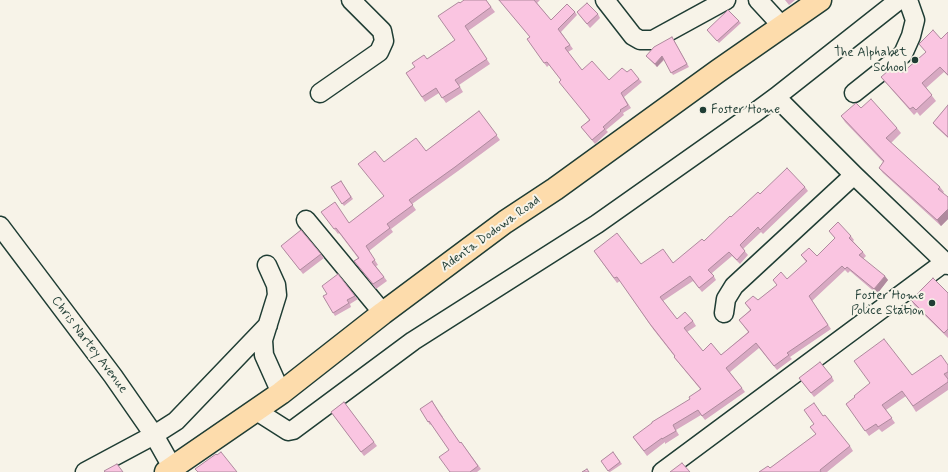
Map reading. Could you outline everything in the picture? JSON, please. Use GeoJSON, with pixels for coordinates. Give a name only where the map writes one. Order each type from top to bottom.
{"type":"FeatureCollection","features":[{"type":"Feature","properties":{"kind":"main road","name":"Adenta Dodowa Road"},"geometry":{"type":"LineString","coordinates":[[169,470],[281,393],[383,313],[505,222],[555,189],[820,0]]}},
{"type":"Feature","properties":{"kind":"street"},"geometry":{"type":"LineString","coordinates":[[320,93],[380,52],[384,41],[382,31],[351,0]]}},
{"type":"Feature","properties":{"kind":"street"},"geometry":{"type":"LineString","coordinates":[[605,0],[633,36],[640,40],[653,40],[726,0]]}},
{"type":"Feature","properties":{"kind":"street"},"geometry":{"type":"LineString","coordinates":[[758,0],[782,26]]}},
{"type":"Feature","properties":{"kind":"street"},"geometry":{"type":"LineString","coordinates":[[255,410],[288,431],[293,430],[413,341],[597,224],[753,114],[899,0]]}},
{"type":"Feature","properties":{"kind":"street"},"geometry":{"type":"LineString","coordinates":[[854,93],[902,54],[912,36],[915,20],[908,0]]}},
{"type":"Feature","properties":{"kind":"street"},"geometry":{"type":"LineString","coordinates":[[662,472],[946,263],[854,175],[776,97]]}},
{"type":"Feature","properties":{"kind":"street"},"geometry":{"type":"LineString","coordinates":[[724,313],[726,299],[734,286],[854,175]]}},
{"type":"Feature","properties":{"kind":"street"},"geometry":{"type":"LineString","coordinates":[[306,220],[383,313]]}},
{"type":"Feature","properties":{"kind":"street","name":"Chris Nartey Avenue"},"geometry":{"type":"LineString","coordinates":[[0,226],[113,376],[154,435],[169,470]]}},
{"type":"Feature","properties":{"kind":"street"},"geometry":{"type":"LineString","coordinates":[[267,265],[276,285],[277,295],[263,340],[264,355],[281,393]]}},
{"type":"Feature","properties":{"kind":"street"},"geometry":{"type":"LineString","coordinates":[[85,472],[154,435],[176,421],[268,324]]}},
{"type":"Feature","properties":{"kind":"building"},"geometry":{"type":"Polygon","coordinates":[[[464,0],[486,0],[491,7],[465,26],[487,59],[455,80],[460,87],[442,98],[436,88],[422,97],[406,73],[415,67],[412,63],[424,55],[427,59],[455,40],[438,16],[464,0]]]}},
{"type":"Feature","properties":{"kind":"building"},"geometry":{"type":"Polygon","coordinates":[[[499,0],[534,0],[551,20],[567,4],[575,12],[558,29],[570,45],[565,48],[582,70],[592,61],[609,80],[622,68],[627,72],[631,69],[639,79],[621,93],[628,105],[620,110],[621,111],[603,127],[605,129],[592,140],[581,127],[590,120],[559,82],[561,80],[547,62],[544,63],[527,39],[530,37],[499,0]]]}},
{"type":"Feature","properties":{"kind":"building"},"geometry":{"type":"Polygon","coordinates":[[[587,3],[598,14],[587,24],[577,12],[587,3]]]}},
{"type":"Feature","properties":{"kind":"building"},"geometry":{"type":"Polygon","coordinates":[[[728,10],[739,21],[717,41],[707,30],[728,10]]]}},
{"type":"Feature","properties":{"kind":"building"},"geometry":{"type":"Polygon","coordinates":[[[933,30],[941,39],[948,32],[948,75],[940,67],[922,83],[932,95],[916,110],[913,107],[910,109],[881,77],[895,65],[902,73],[926,52],[919,44],[933,30]]]}},
{"type":"Feature","properties":{"kind":"building"},"geometry":{"type":"Polygon","coordinates":[[[672,37],[687,64],[671,73],[662,56],[655,64],[646,56],[654,47],[672,37]]]}},
{"type":"Feature","properties":{"kind":"building"},"geometry":{"type":"Polygon","coordinates":[[[871,99],[897,128],[886,138],[940,187],[938,189],[948,197],[948,209],[937,220],[879,168],[884,161],[841,116],[856,103],[861,108],[871,99]]]}},
{"type":"Feature","properties":{"kind":"building"},"geometry":{"type":"Polygon","coordinates":[[[948,105],[948,137],[933,123],[948,105]]]}},
{"type":"Feature","properties":{"kind":"building"},"geometry":{"type":"Polygon","coordinates":[[[479,111],[497,135],[409,200],[413,205],[387,224],[390,228],[366,246],[375,260],[372,262],[384,277],[373,284],[354,261],[359,258],[336,228],[334,229],[321,212],[335,202],[349,223],[384,196],[358,164],[375,151],[384,162],[416,138],[426,151],[479,111]]]}},
{"type":"Feature","properties":{"kind":"building"},"geometry":{"type":"Polygon","coordinates":[[[787,168],[805,187],[760,230],[758,227],[740,245],[745,251],[737,260],[729,252],[708,270],[714,276],[699,288],[690,276],[660,297],[677,319],[685,312],[693,321],[684,328],[703,351],[711,343],[721,355],[749,332],[739,320],[751,310],[745,303],[753,296],[758,300],[777,285],[773,280],[781,272],[787,279],[807,261],[801,255],[809,248],[817,256],[835,238],[829,231],[838,222],[851,236],[849,238],[863,252],[859,255],[885,276],[874,289],[847,267],[845,269],[842,266],[809,296],[828,325],[787,353],[789,355],[774,366],[756,343],[726,368],[742,388],[702,416],[698,410],[673,425],[676,431],[662,438],[644,451],[633,437],[652,422],[690,399],[689,397],[701,389],[674,357],[675,356],[650,324],[617,277],[614,278],[594,251],[617,233],[641,264],[663,249],[673,263],[702,239],[704,241],[758,192],[760,194],[787,168]]]}},
{"type":"Feature","properties":{"kind":"building"},"geometry":{"type":"Polygon","coordinates":[[[341,181],[351,197],[342,204],[331,187],[341,181]]]}},
{"type":"Feature","properties":{"kind":"building"},"geometry":{"type":"Polygon","coordinates":[[[301,230],[321,254],[300,270],[281,246],[301,230]]]}},
{"type":"Feature","properties":{"kind":"building"},"geometry":{"type":"Polygon","coordinates":[[[338,274],[355,296],[347,300],[349,303],[333,313],[323,296],[327,294],[322,286],[338,274]]]}},
{"type":"Feature","properties":{"kind":"building"},"geometry":{"type":"Polygon","coordinates":[[[933,278],[948,293],[948,329],[944,333],[911,300],[933,278]]]}},
{"type":"Feature","properties":{"kind":"building"},"geometry":{"type":"Polygon","coordinates":[[[884,339],[912,375],[941,355],[948,365],[948,372],[944,374],[948,379],[948,382],[913,406],[902,391],[882,405],[892,418],[878,427],[876,424],[865,431],[846,404],[870,383],[854,361],[884,339]]]}},
{"type":"Feature","properties":{"kind":"building"},"geometry":{"type":"Polygon","coordinates":[[[820,362],[832,377],[811,393],[799,378],[820,362]]]}},
{"type":"Feature","properties":{"kind":"building"},"geometry":{"type":"Polygon","coordinates":[[[432,401],[460,443],[461,442],[478,466],[470,472],[450,472],[439,457],[449,450],[420,409],[432,401]]]}},
{"type":"Feature","properties":{"kind":"building"},"geometry":{"type":"Polygon","coordinates":[[[344,402],[374,442],[361,452],[331,412],[344,402]]]}},
{"type":"Feature","properties":{"kind":"building"},"geometry":{"type":"Polygon","coordinates":[[[814,403],[823,416],[825,415],[850,446],[820,470],[821,472],[759,472],[768,466],[770,468],[816,434],[810,427],[814,424],[804,410],[814,403]]]}},
{"type":"Feature","properties":{"kind":"building"},"geometry":{"type":"Polygon","coordinates":[[[221,452],[237,472],[198,472],[195,469],[216,454],[217,455],[221,452]]]}},
{"type":"Feature","properties":{"kind":"building"},"geometry":{"type":"Polygon","coordinates":[[[613,452],[620,462],[608,471],[601,461],[613,452]]]}},
{"type":"Feature","properties":{"kind":"building"},"geometry":{"type":"Polygon","coordinates":[[[682,463],[690,472],[670,472],[682,463]]]}},
{"type":"Feature","properties":{"kind":"building"},"geometry":{"type":"Polygon","coordinates":[[[117,464],[123,472],[104,471],[117,464]]]}},
{"type":"Feature","properties":{"kind":"building"},"geometry":{"type":"Polygon","coordinates":[[[587,469],[589,472],[582,472],[587,469]]]}},
{"type":"Feature","properties":{"kind":"place","name":"The Alphabet School"},"geometry":{"type":"Point","coordinates":[915,60]}},
{"type":"Feature","properties":{"kind":"place","name":"Foster Home"},"geometry":{"type":"Point","coordinates":[703,110]}},
{"type":"Feature","properties":{"kind":"place","name":"Foster Home Police Station"},"geometry":{"type":"Point","coordinates":[932,303]}}]}
